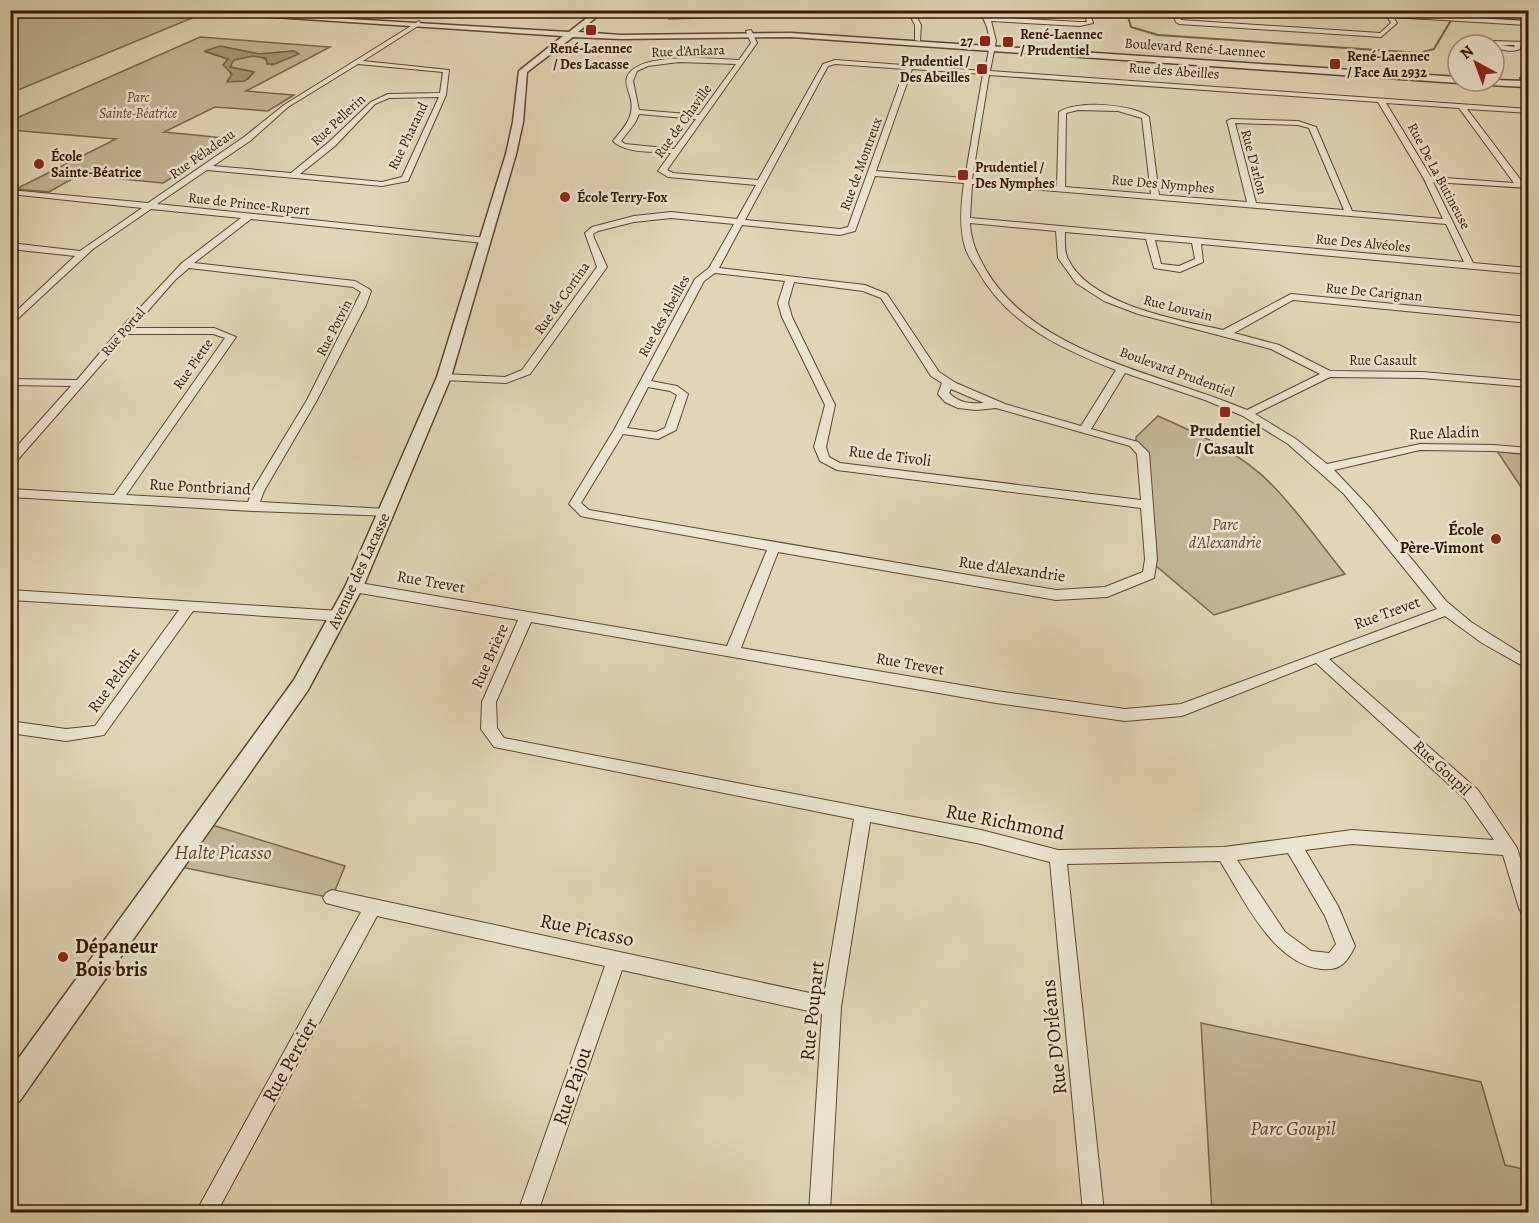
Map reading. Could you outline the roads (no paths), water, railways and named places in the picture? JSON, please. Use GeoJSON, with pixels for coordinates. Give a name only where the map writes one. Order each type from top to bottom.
{"type":"FeatureCollection","features":[{"type":"Feature","properties":{"kind":"street","name":"Avenue des Lacasse"},"geometry":{"type":"LineString","coordinates":[[10,1093],[301,685],[340,616],[387,513],[444,377],[511,154],[518,122],[520,76],[529,65],[602,10]]}},
{"type":"Feature","properties":{"kind":"street"},"geometry":{"type":"LineString","coordinates":[[910,10],[918,25],[918,40]]}},
{"type":"Feature","properties":{"kind":"street"},"geometry":{"type":"LineString","coordinates":[[981,10],[987,19],[993,46]]}},
{"type":"Feature","properties":{"kind":"street"},"geometry":{"type":"LineString","coordinates":[[987,19],[1080,24],[1089,23],[1086,10]]}},
{"type":"Feature","properties":{"kind":"street"},"geometry":{"type":"LineString","coordinates":[[1175,10],[1179,22],[1381,35],[1394,23],[1389,15]]}},
{"type":"Feature","properties":{"kind":"street"},"geometry":{"type":"LineString","coordinates":[[1313,10],[1528,24]]}},
{"type":"Feature","properties":{"kind":"street","name":"Boulevard René-Laennec"},"geometry":{"type":"LineString","coordinates":[[251,13],[410,26],[572,33]]}},
{"type":"Feature","properties":{"kind":"street","name":"Boulevard René-Laennec"},"geometry":{"type":"LineString","coordinates":[[251,13],[646,38],[750,33],[918,40],[1446,79]]}},
{"type":"Feature","properties":{"kind":"street","name":"Rue Péladeau"},"geometry":{"type":"LineString","coordinates":[[10,323],[82,254],[247,139],[286,106],[410,26],[419,23]]}},
{"type":"Feature","properties":{"kind":"street","name":"Boulevard René-Laennec"},"geometry":{"type":"LineString","coordinates":[[750,33],[1446,74]]}},
{"type":"Feature","properties":{"kind":"street","name":"Rue de Chaville"},"geometry":{"type":"LineString","coordinates":[[750,33],[754,43],[662,171],[671,175],[761,183]]}},
{"type":"Feature","properties":{"kind":"street"},"geometry":{"type":"LineString","coordinates":[[1516,43],[1528,44]]}},
{"type":"Feature","properties":{"kind":"street","name":"Boulevard Prudentiel"},"geometry":{"type":"LineString","coordinates":[[993,46],[968,181],[966,220],[969,248],[996,292],[1015,314],[1062,345],[1247,414],[1327,468],[1372,518],[1447,610],[1528,664]]}},
{"type":"Feature","properties":{"kind":"street","name":"Rue d'Ankara"},"geometry":{"type":"LineString","coordinates":[[636,112],[631,76],[645,64],[712,60],[740,62]]}},
{"type":"Feature","properties":{"kind":"street","name":"Rue Pharand"},"geometry":{"type":"LineString","coordinates":[[207,168],[382,184],[400,182],[405,179],[443,95],[446,70],[357,62]]}},
{"type":"Feature","properties":{"kind":"street","name":"Rue des Abeilles"},"geometry":{"type":"LineString","coordinates":[[774,547],[585,513],[575,504],[620,430],[700,279],[713,270],[825,65],[835,63],[1528,111]]}},
{"type":"Feature","properties":{"kind":"street","name":"Rue de Montreux"},"geometry":{"type":"LineString","coordinates":[[739,222],[840,232],[852,229],[909,68]]}},
{"type":"Feature","properties":{"kind":"street"},"geometry":{"type":"LineString","coordinates":[[1506,79],[1527,83]]}},
{"type":"Feature","properties":{"kind":"street"},"geometry":{"type":"LineString","coordinates":[[1506,82],[1527,83]]}},
{"type":"Feature","properties":{"kind":"street","name":"Rue Pellerin"},"geometry":{"type":"LineString","coordinates":[[292,176],[332,144],[373,103],[388,96],[443,95]]}},
{"type":"Feature","properties":{"kind":"street","name":"Rue De La Butineuse"},"geometry":{"type":"LineString","coordinates":[[1381,101],[1428,179],[1470,266]]}},
{"type":"Feature","properties":{"kind":"street"},"geometry":{"type":"LineString","coordinates":[[1061,189],[1063,112],[1068,108],[1079,107],[1136,111],[1145,117],[1155,197]]}},
{"type":"Feature","properties":{"kind":"street"},"geometry":{"type":"LineString","coordinates":[[1462,107],[1524,186]]}},
{"type":"Feature","properties":{"kind":"street"},"geometry":{"type":"LineString","coordinates":[[676,151],[623,146],[617,141],[634,119],[636,112],[701,117]]}},
{"type":"Feature","properties":{"kind":"street","name":"Rue D'arlon"},"geometry":{"type":"LineString","coordinates":[[1252,205],[1231,121],[1298,123],[1312,127],[1349,213]]}},
{"type":"Feature","properties":{"kind":"street","name":"Rue Des Nymphes"},"geometry":{"type":"LineString","coordinates":[[873,173],[1450,222]]}},
{"type":"Feature","properties":{"kind":"street"},"geometry":{"type":"LineString","coordinates":[[1428,179],[1524,186]]}},
{"type":"Feature","properties":{"kind":"street","name":"Rue de Prince-Rupert"},"geometry":{"type":"LineString","coordinates":[[10,192],[484,240]]}},
{"type":"Feature","properties":{"kind":"street","name":"Rue de Cortina"},"geometry":{"type":"LineString","coordinates":[[444,377],[506,380],[526,372],[602,267],[590,238],[590,233],[595,229],[654,216],[739,222]]}},
{"type":"Feature","properties":{"kind":"street","name":"Rue Portal"},"geometry":{"type":"LineString","coordinates":[[10,462],[123,331],[185,265],[248,217]]}},
{"type":"Feature","properties":{"kind":"street","name":"Rue Des Alvéoles"},"geometry":{"type":"LineString","coordinates":[[966,220],[1528,271]]}},
{"type":"Feature","properties":{"kind":"street","name":"Rue Louvain"},"geometry":{"type":"LineString","coordinates":[[1060,229],[1058,242],[1069,271],[1096,292],[1137,312],[1275,347],[1328,374]]}},
{"type":"Feature","properties":{"kind":"street"},"geometry":{"type":"LineString","coordinates":[[1150,237],[1157,266],[1180,269],[1200,260],[1196,241]]}},
{"type":"Feature","properties":{"kind":"street"},"geometry":{"type":"LineString","coordinates":[[10,246],[82,254]]}},
{"type":"Feature","properties":{"kind":"street","name":"Rue Potvin"},"geometry":{"type":"LineString","coordinates":[[185,265],[355,284],[366,291],[312,400],[279,452],[252,507]]}},
{"type":"Feature","properties":{"kind":"street","name":"Rue d'Alexandrie"},"geometry":{"type":"LineString","coordinates":[[713,270],[842,283],[865,288],[884,296],[935,374],[947,384],[999,404],[1134,444],[1143,453],[1151,559],[1149,575],[1107,592],[1056,595],[774,547]]}},
{"type":"Feature","properties":{"kind":"street","name":"Rue de Tivoli"},"geometry":{"type":"LineString","coordinates":[[791,278],[783,303],[787,317],[830,405],[820,447],[824,459],[837,466],[1147,505]]}},
{"type":"Feature","properties":{"kind":"street","name":"Rue De Carignan"},"geometry":{"type":"LineString","coordinates":[[1226,333],[1292,297],[1528,320]]}},
{"type":"Feature","properties":{"kind":"street"},"geometry":{"type":"LineString","coordinates":[[10,307],[26,308]]}},
{"type":"Feature","properties":{"kind":"street","name":"Rue Piette"},"geometry":{"type":"LineString","coordinates":[[117,499],[231,337],[214,331],[123,331]]}},
{"type":"Feature","properties":{"kind":"street"},"geometry":{"type":"LineString","coordinates":[[1085,429],[1122,369]]}},
{"type":"Feature","properties":{"kind":"street","name":"Rue Casault"},"geometry":{"type":"LineString","coordinates":[[1247,414],[1328,374],[1422,375],[1528,384]]}},
{"type":"Feature","properties":{"kind":"street"},"geometry":{"type":"LineString","coordinates":[[10,382],[80,383]]}},
{"type":"Feature","properties":{"kind":"street","name":"Rue des Abeilles"},"geometry":{"type":"LineString","coordinates":[[620,430],[658,436],[670,430],[683,394],[673,388],[645,383]]}},
{"type":"Feature","properties":{"kind":"street","name":"Rue d'Alexandrie"},"geometry":{"type":"LineString","coordinates":[[947,384],[943,394],[952,404],[976,408],[999,404]]}},
{"type":"Feature","properties":{"kind":"street","name":"Rue Aladin"},"geometry":{"type":"LineString","coordinates":[[1327,468],[1420,447],[1528,451]]}},
{"type":"Feature","properties":{"kind":"street","name":"Rue Pontbriand"},"geometry":{"type":"LineString","coordinates":[[10,493],[387,513]]}},
{"type":"Feature","properties":{"kind":"street"},"geometry":{"type":"LineString","coordinates":[[732,652],[774,547]]}},
{"type":"Feature","properties":{"kind":"street","name":"Rue Trevet"},"geometry":{"type":"LineString","coordinates":[[354,587],[1005,699],[1125,716],[1182,710],[1447,610]]}},
{"type":"Feature","properties":{"kind":"street"},"geometry":{"type":"LineString","coordinates":[[10,595],[340,616]]}},
{"type":"Feature","properties":{"kind":"street","name":"Rue Pelchat"},"geometry":{"type":"LineString","coordinates":[[10,727],[66,735],[99,731],[189,607]]}},
{"type":"Feature","properties":{"kind":"street","name":"Rue Brière"},"geometry":{"type":"LineString","coordinates":[[499,743],[489,729],[489,702],[526,616]]}},
{"type":"Feature","properties":{"kind":"street","name":"Rue Goupil"},"geometry":{"type":"LineString","coordinates":[[1318,657],[1472,795],[1509,848],[1528,908]]}},
{"type":"Feature","properties":{"kind":"street","name":"Rue Richmond"},"geometry":{"type":"LineString","coordinates":[[499,743],[863,816],[981,837],[1058,856],[1224,854],[1352,837],[1509,848]]}},
{"type":"Feature","properties":{"kind":"street","name":"Rue Poupart"},"geometry":{"type":"LineString","coordinates":[[820,1212],[832,1007],[863,816]]}},
{"type":"Feature","properties":{"kind":"street"},"geometry":{"type":"LineString","coordinates":[[1224,854],[1279,938],[1307,959],[1333,962],[1346,946],[1332,912],[1293,846]]}},
{"type":"Feature","properties":{"kind":"street","name":"Rue D'Orléans"},"geometry":{"type":"LineString","coordinates":[[1058,856],[1094,1212]]}},
{"type":"Feature","properties":{"kind":"street","name":"Rue Picasso"},"geometry":{"type":"LineString","coordinates":[[332,898],[832,1007]]}},
{"type":"Feature","properties":{"kind":"street","name":"Rue Percier"},"geometry":{"type":"LineString","coordinates":[[206,1212],[373,907]]}},
{"type":"Feature","properties":{"kind":"street","name":"Rue Pajou"},"geometry":{"type":"LineString","coordinates":[[528,1212],[616,960]]}},
{"type":"Feature","properties":{"kind":"waterway"},"geometry":{"type":"LineString","coordinates":[[1126,10],[1131,27],[1158,35],[1420,53],[1434,49],[1457,10]]}},
{"type":"Feature","properties":{"kind":"place","name":"René-Laennec / Des Lacasse"},"geometry":{"type":"Point","coordinates":[591,30]}},
{"type":"Feature","properties":{"kind":"place","name":"27"},"geometry":{"type":"Point","coordinates":[985,41]}},
{"type":"Feature","properties":{"kind":"place","name":"René-Laennec / Prudentiel"},"geometry":{"type":"Point","coordinates":[1008,42]}},
{"type":"Feature","properties":{"kind":"place","name":"René-Laennec / Face Au 2932"},"geometry":{"type":"Point","coordinates":[1335,64]}},
{"type":"Feature","properties":{"kind":"place","name":"Prudentiel / Des Abeilles"},"geometry":{"type":"Point","coordinates":[982,69]}},
{"type":"Feature","properties":{"kind":"place","name":"École Sainte-Béatrice"},"geometry":{"type":"Point","coordinates":[39,164]}},
{"type":"Feature","properties":{"kind":"place","name":"Prudentiel / Des Nymphes"},"geometry":{"type":"Point","coordinates":[963,175]}},
{"type":"Feature","properties":{"kind":"place","name":"École Terry-Fox"},"geometry":{"type":"Point","coordinates":[565,197]}},
{"type":"Feature","properties":{"kind":"place","name":"Prudentiel / Casault"},"geometry":{"type":"Point","coordinates":[1225,412]}},
{"type":"Feature","properties":{"kind":"place","name":"École Père-Vimont"},"geometry":{"type":"Point","coordinates":[1496,539]}},
{"type":"Feature","properties":{"kind":"place","name":"Dépaneur Bois bris"},"geometry":{"type":"Point","coordinates":[63,957]}},
{"type":"Feature","properties":{"kind":"park label","name":"Parc Sainte-Béatrice"},"geometry":{"type":"Point","coordinates":[138,106]}},
{"type":"Feature","properties":{"kind":"park label","name":"Parc d'Alexandrie"},"geometry":{"type":"Point","coordinates":[1225,534]}},
{"type":"Feature","properties":{"kind":"park label","name":"Halte Picasso"},"geometry":{"type":"Point","coordinates":[223,852]}},
{"type":"Feature","properties":{"kind":"park label","name":"Parc Goupil"},"geometry":{"type":"Point","coordinates":[1293,1128]}}]}
